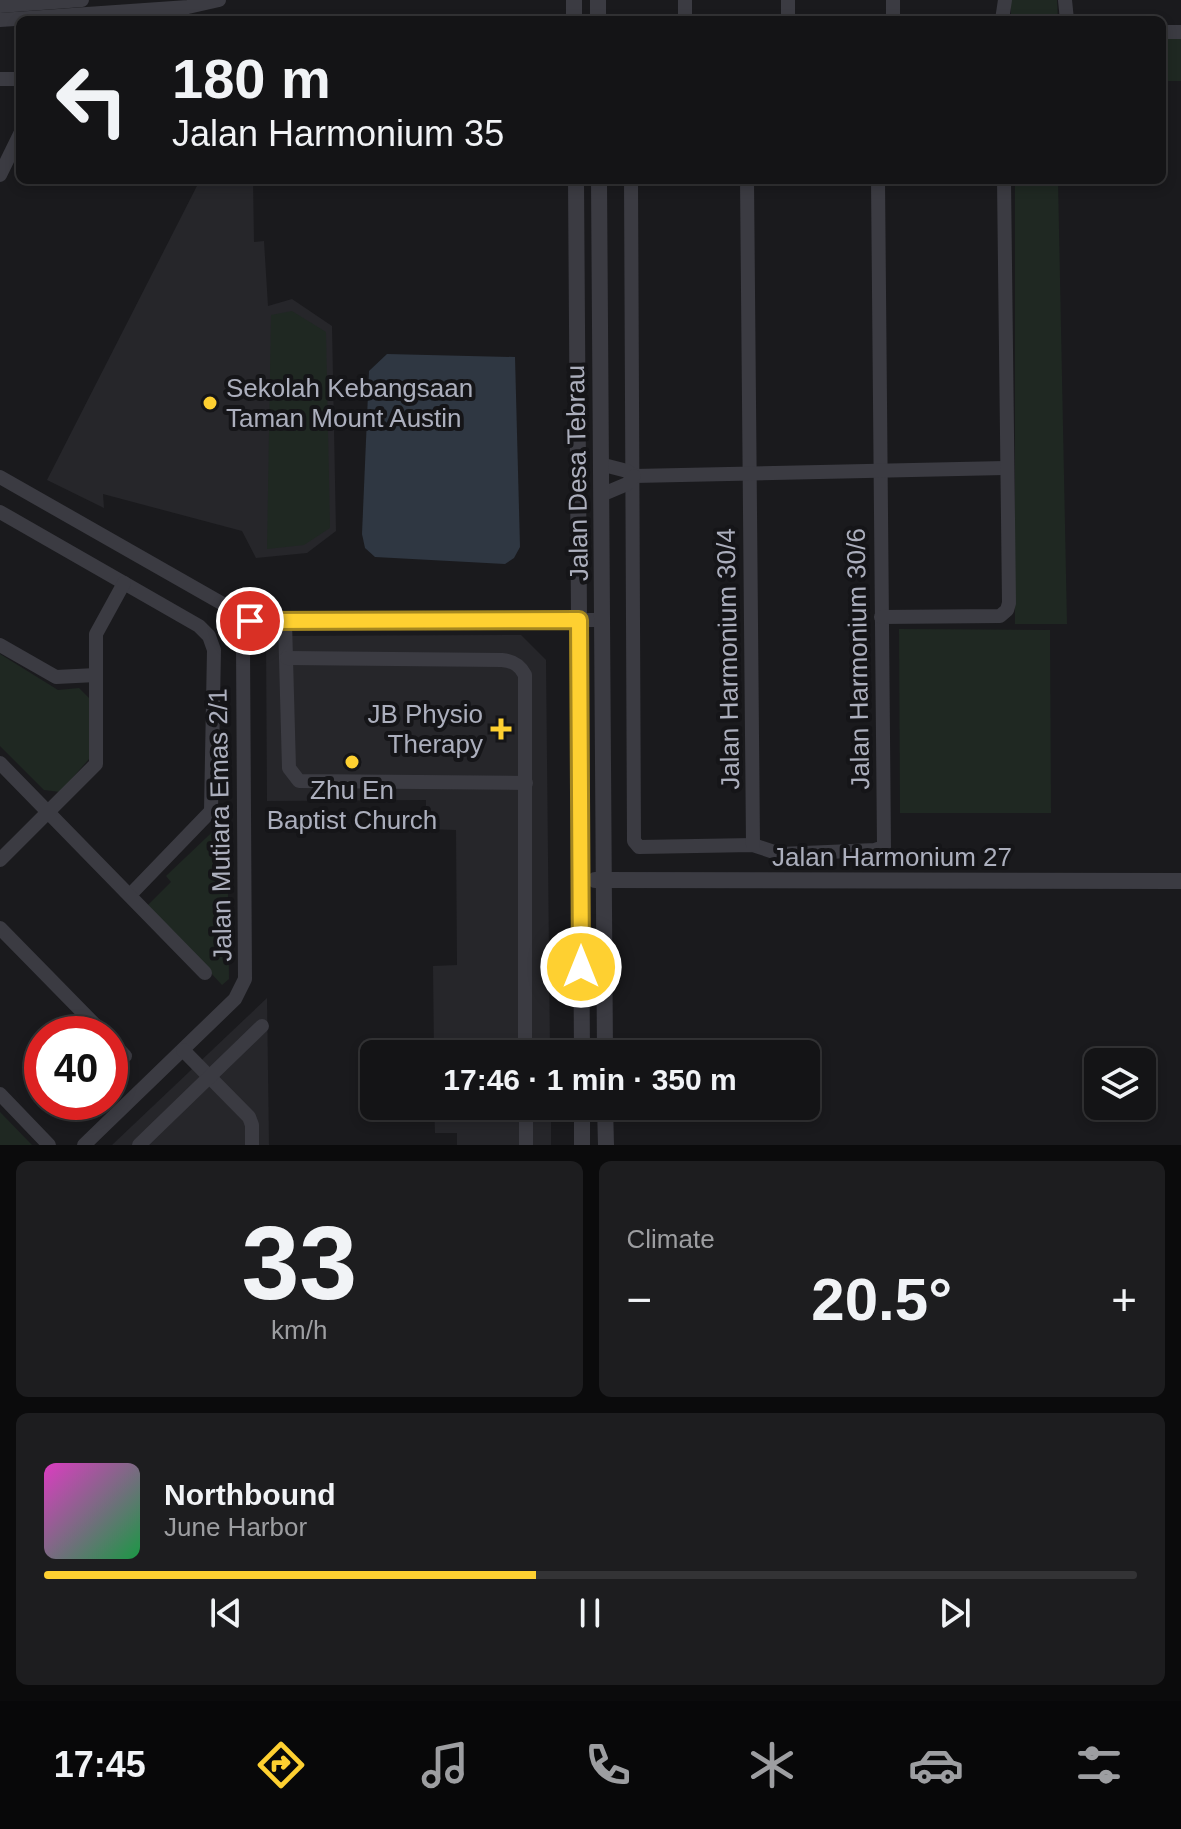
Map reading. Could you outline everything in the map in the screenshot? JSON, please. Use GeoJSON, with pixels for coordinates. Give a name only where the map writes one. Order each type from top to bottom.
{"type":"FeatureCollection","features":[{"type":"Feature","properties":{"kind":"street"},"geometry":{"type":"LineString","coordinates":[[10,3],[82,0]]}},
{"type":"Feature","properties":{"kind":"street"},"geometry":{"type":"LineString","coordinates":[[58,16],[188,7],[218,0]]}},
{"type":"Feature","properties":{"kind":"street"},"geometry":{"type":"LineString","coordinates":[[0,175],[16,142]]}},
{"type":"Feature","properties":{"kind":"street","name":"Jalan Desa Tebrau"},"geometry":{"type":"LineString","coordinates":[[576,184],[582,1040]]}},
{"type":"Feature","properties":{"kind":"street","name":"Jalan Desa Tebrau"},"geometry":{"type":"LineString","coordinates":[[599,184],[605,1040]]}},
{"type":"Feature","properties":{"kind":"street"},"geometry":{"type":"LineString","coordinates":[[631,184],[634,841],[639,847],[654,848],[753,845]]}},
{"type":"Feature","properties":{"kind":"street","name":"Jalan Harmonium 30/4"},"geometry":{"type":"LineString","coordinates":[[747,184],[753,845]]}},
{"type":"Feature","properties":{"kind":"street","name":"Jalan Harmonium 30/6"},"geometry":{"type":"LineString","coordinates":[[753,845],[780,854],[884,847],[878,184]]}},
{"type":"Feature","properties":{"kind":"street"},"geometry":{"type":"LineString","coordinates":[[881,617],[1000,616],[1009,603],[1004,184]]}},
{"type":"Feature","properties":{"kind":"street"},"geometry":{"type":"LineString","coordinates":[[600,464],[634,476],[1005,468]]}},
{"type":"Feature","properties":{"kind":"street"},"geometry":{"type":"LineString","coordinates":[[601,495],[627,484],[634,476]]}},
{"type":"Feature","properties":{"kind":"street"},"geometry":{"type":"LineString","coordinates":[[0,477],[215,599],[236,621],[602,620]]}},
{"type":"Feature","properties":{"kind":"street"},"geometry":{"type":"LineString","coordinates":[[0,512],[199,626],[209,636],[214,650],[211,811],[130,895]]}},
{"type":"Feature","properties":{"kind":"street"},"geometry":{"type":"LineString","coordinates":[[0,860],[96,764],[96,634],[124,583]]}},
{"type":"Feature","properties":{"kind":"street","name":"Jalan Mutiara Emas 2/1"},"geometry":{"type":"LineString","coordinates":[[84,1145],[235,999],[246,971],[243,646],[236,621]]}},
{"type":"Feature","properties":{"kind":"street"},"geometry":{"type":"LineString","coordinates":[[285,622],[289,768],[299,781],[526,783]]}},
{"type":"Feature","properties":{"kind":"street"},"geometry":{"type":"LineString","coordinates":[[0,645],[56,677],[96,675]]}},
{"type":"Feature","properties":{"kind":"street"},"geometry":{"type":"LineString","coordinates":[[287,658],[502,660],[517,664],[525,675],[525,1040]]}},
{"type":"Feature","properties":{"kind":"street"},"geometry":{"type":"LineString","coordinates":[[0,763],[205,973]]}},
{"type":"Feature","properties":{"kind":"street","name":"Jalan Harmonium 27"},"geometry":{"type":"LineString","coordinates":[[581,880],[1181,881]]}},
{"type":"Feature","properties":{"kind":"street"},"geometry":{"type":"LineString","coordinates":[[0,928],[86,1016]]}},
{"type":"Feature","properties":{"kind":"street"},"geometry":{"type":"LineString","coordinates":[[139,1145],[262,1026]]}},
{"type":"Feature","properties":{"kind":"street"},"geometry":{"type":"LineString","coordinates":[[183,1050],[249,1117],[252,1145]]}},
{"type":"Feature","properties":{"kind":"street"},"geometry":{"type":"LineString","coordinates":[[0,1094],[49,1145]]}},
{"type":"Feature","properties":{"kind":"street"},"geometry":{"type":"LineString","coordinates":[[526,1120],[526,1145]]}},
{"type":"Feature","properties":{"kind":"street"},"geometry":{"type":"LineString","coordinates":[[582,1120],[582,1145]]}},
{"type":"Feature","properties":{"kind":"street"},"geometry":{"type":"LineString","coordinates":[[605,1120],[606,1145]]}},
{"type":"Feature","properties":{"kind":"shaded area"},"geometry":{"type":"Polygon","coordinates":[[[1011,0],[1057,0],[1058,16],[1011,16],[1011,0]]]}},
{"type":"Feature","properties":{"kind":"shaded area"},"geometry":{"type":"Polygon","coordinates":[[[1166,36],[1181,36],[1181,81],[1166,81],[1166,36]]]}},
{"type":"Feature","properties":{"kind":"shaded area","name":"Sekolah Kebangsaan Taman Mount Austin"},"geometry":{"type":"Polygon","coordinates":[[[198,184],[253,184],[254,242],[264,241],[268,306],[292,299],[332,326],[336,531],[307,553],[256,558],[242,531],[103,494],[104,508],[47,480],[198,184]]]}},
{"type":"Feature","properties":{"kind":"shaded area"},"geometry":{"type":"Polygon","coordinates":[[[1015,184],[1058,184],[1067,624],[1015,624],[1015,184]]]}},
{"type":"Feature","properties":{"kind":"shaded area"},"geometry":{"type":"Polygon","coordinates":[[[292,311],[326,332],[330,528],[304,545],[267,549],[271,315],[292,311]]]}},
{"type":"Feature","properties":{"kind":"shaded area"},"geometry":{"type":"Polygon","coordinates":[[[387,354],[515,357],[520,547],[514,558],[505,564],[375,557],[365,548],[362,534],[369,371],[387,354]]]}},
{"type":"Feature","properties":{"kind":"shaded area"},"geometry":{"type":"Polygon","coordinates":[[[899,629],[1050,630],[1051,813],[900,813],[899,629]]]}},
{"type":"Feature","properties":{"kind":"shaded area"},"geometry":{"type":"Polygon","coordinates":[[[521,635],[546,660],[550,1040],[434,1040],[433,966],[457,965],[456,830],[426,829],[426,800],[267,801],[266,636],[521,635]]]}},
{"type":"Feature","properties":{"kind":"shaded area"},"geometry":{"type":"Polygon","coordinates":[[[0,654],[58,690],[79,688],[90,699],[89,759],[60,792],[44,790],[0,746],[0,654]]]}},
{"type":"Feature","properties":{"kind":"shaded area"},"geometry":{"type":"Polygon","coordinates":[[[227,818],[229,979],[222,985],[148,905],[171,882],[166,876],[227,818]]]}},
{"type":"Feature","properties":{"kind":"shaded area"},"geometry":{"type":"Polygon","coordinates":[[[267,998],[269,1145],[112,1145],[267,998]]]}},
{"type":"Feature","properties":{"kind":"shaded area"},"geometry":{"type":"Polygon","coordinates":[[[0,1112],[32,1145],[0,1145],[0,1112]]]}},
{"type":"Feature","properties":{"kind":"shaded area"},"geometry":{"type":"Polygon","coordinates":[[[435,1120],[551,1120],[551,1145],[457,1145],[457,1133],[435,1133],[435,1120]]]}},
{"type":"Feature","properties":{"kind":"place","name":"Sekolah Kebangsaan Taman Mount Austin"},"geometry":{"type":"Point","coordinates":[210,403]}},
{"type":"Feature","properties":{"kind":"place","name":"JB Physio Therapy"},"geometry":{"type":"Point","coordinates":[501,729]}},
{"type":"Feature","properties":{"kind":"place","name":"Zhu En Baptist Church"},"geometry":{"type":"Point","coordinates":[352,762]}},
{"type":"Feature","properties":{"kind":"route"},"geometry":{"type":"LineString","coordinates":[[250,621],[579,620],[581,967]]}}]}
